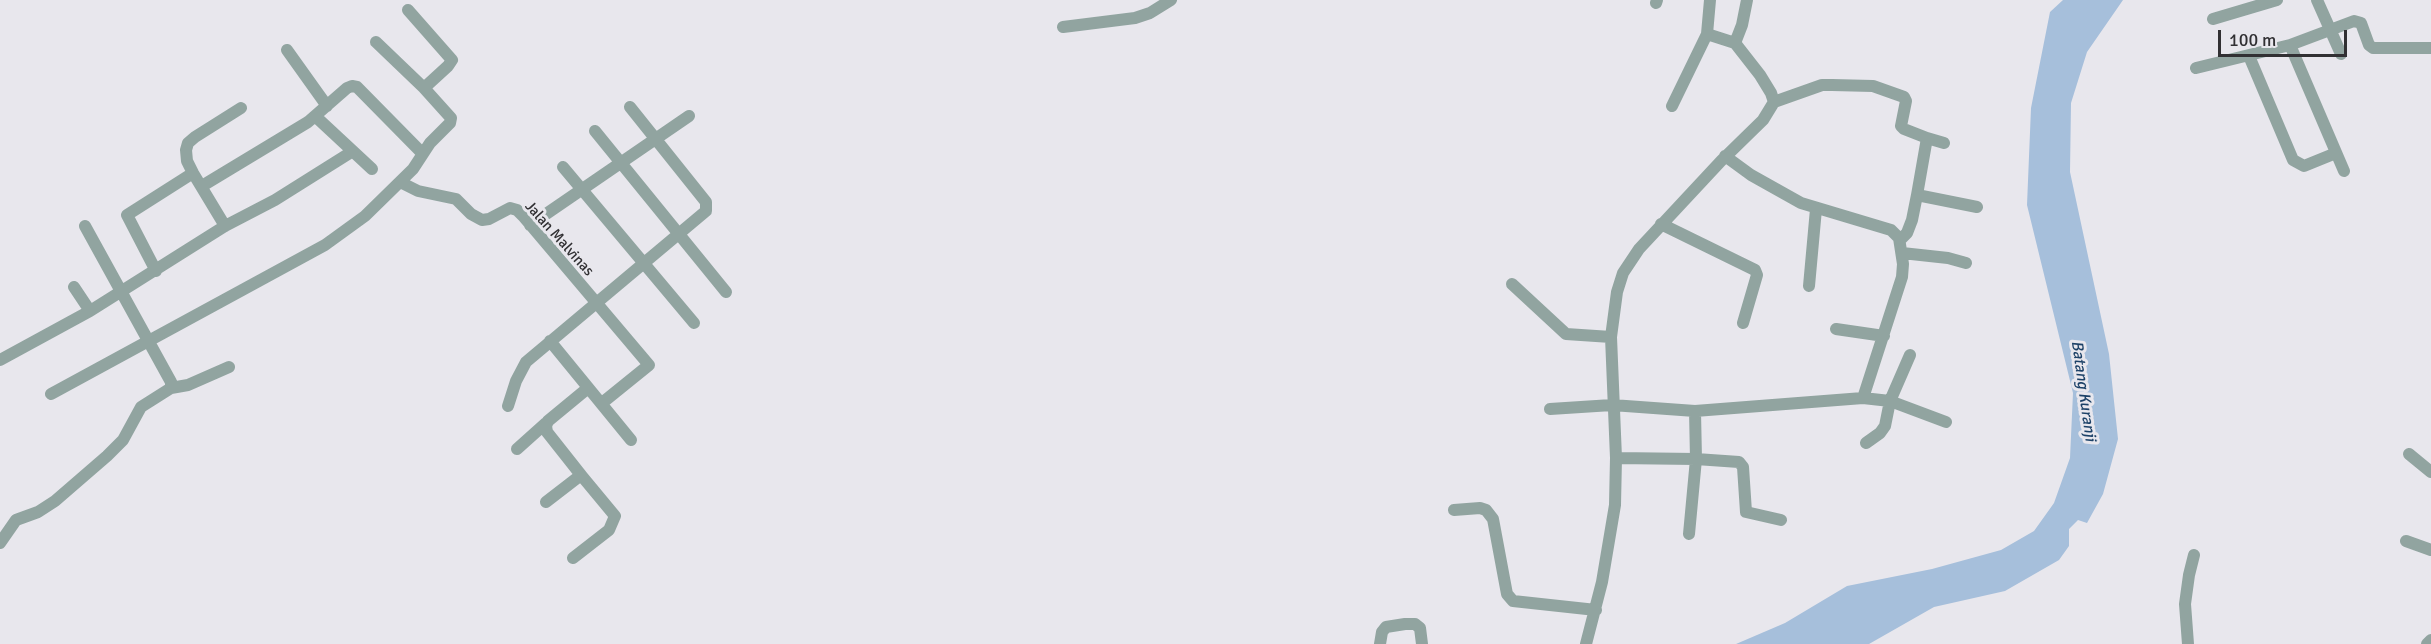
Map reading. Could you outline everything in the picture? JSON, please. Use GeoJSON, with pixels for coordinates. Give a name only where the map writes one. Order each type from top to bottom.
{"type":"FeatureCollection","features":[{"type":"Feature","properties":{"kind":"street"},"geometry":{"type":"LineString","coordinates":[[1063,27],[1135,18],[1150,13],[1171,0]]}},
{"type":"Feature","properties":{"kind":"street"},"geometry":{"type":"LineString","coordinates":[[1672,106],[1707,34],[1710,0]]}},
{"type":"Feature","properties":{"kind":"street"},"geometry":{"type":"LineString","coordinates":[[1735,43],[1742,25],[1747,0]]}},
{"type":"Feature","properties":{"kind":"street"},"geometry":{"type":"LineString","coordinates":[[2213,19],[2277,0]]}},
{"type":"Feature","properties":{"kind":"street"},"geometry":{"type":"LineString","coordinates":[[2317,0],[2341,54]]}},
{"type":"Feature","properties":{"kind":"street"},"geometry":{"type":"LineString","coordinates":[[408,10],[452,60],[424,88]]}},
{"type":"Feature","properties":{"kind":"street"},"geometry":{"type":"LineString","coordinates":[[2196,68],[2290,45],[2357,21],[2361,23],[2369,45],[2373,48],[2431,48]]}},
{"type":"Feature","properties":{"kind":"street"},"geometry":{"type":"LineString","coordinates":[[1707,34],[1735,43],[1760,75],[1774,102]]}},
{"type":"Feature","properties":{"kind":"street"},"geometry":{"type":"LineString","coordinates":[[51,394],[325,245],[365,216],[400,182],[451,120],[450,115],[376,42]]}},
{"type":"Feature","properties":{"kind":"street"},"geometry":{"type":"LineString","coordinates":[[2290,45],[2344,171]]}},
{"type":"Feature","properties":{"kind":"street"},"geometry":{"type":"LineString","coordinates":[[287,50],[327,106]]}},
{"type":"Feature","properties":{"kind":"street"},"geometry":{"type":"LineString","coordinates":[[2249,56],[2293,160],[2304,166],[2336,153]]}},
{"type":"Feature","properties":{"kind":"street"},"geometry":{"type":"LineString","coordinates":[[1586,644],[1596,610],[1615,505],[1616,458],[1612,405],[1611,337],[1614,304],[1623,273],[1639,249],[1725,156],[1763,120],[1774,102],[1822,86],[1873,86],[1904,97],[1906,101],[1900,126],[1944,143]]}},
{"type":"Feature","properties":{"kind":"street"},"geometry":{"type":"LineString","coordinates":[[202,186],[315,116],[347,88],[357,87],[423,153]]}},
{"type":"Feature","properties":{"kind":"street"},"geometry":{"type":"LineString","coordinates":[[508,406],[521,370],[550,340],[706,211],[706,202],[630,107]]}},
{"type":"Feature","properties":{"kind":"street"},"geometry":{"type":"LineString","coordinates":[[225,226],[193,173],[186,155],[188,143],[241,108]]}},
{"type":"Feature","properties":{"kind":"street"},"geometry":{"type":"LineString","coordinates":[[315,116],[372,169]]}},
{"type":"Feature","properties":{"kind":"street"},"geometry":{"type":"LineString","coordinates":[[530,225],[689,116]]}},
{"type":"Feature","properties":{"kind":"street"},"geometry":{"type":"LineString","coordinates":[[595,131],[726,291]]}},
{"type":"Feature","properties":{"kind":"street"},"geometry":{"type":"LineString","coordinates":[[1863,398],[1902,277],[1901,247],[1912,220],[1928,138]]}},
{"type":"Feature","properties":{"kind":"street"},"geometry":{"type":"LineString","coordinates":[[0,360],[90,311],[225,226],[275,200],[353,151]]}},
{"type":"Feature","properties":{"kind":"street"},"geometry":{"type":"LineString","coordinates":[[1725,156],[1801,203],[1891,230],[1901,247],[1966,263]]}},
{"type":"Feature","properties":{"kind":"street"},"geometry":{"type":"LineString","coordinates":[[562,167],[694,323]]}},
{"type":"Feature","properties":{"kind":"street"},"geometry":{"type":"LineString","coordinates":[[156,271],[127,215],[193,173]]}},
{"type":"Feature","properties":{"kind":"street","name":"Jalan Malvinas"},"geometry":{"type":"LineString","coordinates":[[400,182],[418,191],[456,199],[471,214],[482,220],[489,219],[503,210],[517,210],[649,365],[602,403]]}},
{"type":"Feature","properties":{"kind":"street"},"geometry":{"type":"LineString","coordinates":[[1917,195],[1977,207]]}},
{"type":"Feature","properties":{"kind":"street"},"geometry":{"type":"LineString","coordinates":[[1809,286],[1816,209]]}},
{"type":"Feature","properties":{"kind":"street"},"geometry":{"type":"LineString","coordinates":[[1661,224],[1755,270],[1757,275],[1743,323]]}},
{"type":"Feature","properties":{"kind":"street"},"geometry":{"type":"LineString","coordinates":[[85,226],[150,342],[171,382],[171,388]]}},
{"type":"Feature","properties":{"kind":"street"},"geometry":{"type":"LineString","coordinates":[[1512,284],[1566,334],[1611,337]]}},
{"type":"Feature","properties":{"kind":"street"},"geometry":{"type":"LineString","coordinates":[[74,287],[90,311]]}},
{"type":"Feature","properties":{"kind":"street"},"geometry":{"type":"LineString","coordinates":[[1836,329],[1884,336]]}},
{"type":"Feature","properties":{"kind":"street"},"geometry":{"type":"LineString","coordinates":[[550,340],[631,440]]}},
{"type":"Feature","properties":{"kind":"street"},"geometry":{"type":"LineString","coordinates":[[1866,443],[1885,426],[1890,401],[1910,355]]}},
{"type":"Feature","properties":{"kind":"street"},"geometry":{"type":"LineString","coordinates":[[0,543],[16,520],[38,512],[55,501],[107,456],[123,440],[141,407],[171,388],[188,386],[229,367]]}},
{"type":"Feature","properties":{"kind":"street"},"geometry":{"type":"LineString","coordinates":[[517,449],[588,388]]}},
{"type":"Feature","properties":{"kind":"street"},"geometry":{"type":"LineString","coordinates":[[1550,409],[1612,405],[1695,411],[1863,398],[1890,401],[1946,422]]}},
{"type":"Feature","properties":{"kind":"street"},"geometry":{"type":"LineString","coordinates":[[1689,534],[1696,459],[1695,411]]}},
{"type":"Feature","properties":{"kind":"street"},"geometry":{"type":"LineString","coordinates":[[546,423],[548,432],[615,516],[609,530],[573,558]]}},
{"type":"Feature","properties":{"kind":"street"},"geometry":{"type":"LineString","coordinates":[[2409,454],[2431,472]]}},
{"type":"Feature","properties":{"kind":"street"},"geometry":{"type":"LineString","coordinates":[[1616,458],[1739,462],[1743,467],[1746,512],[1780,520]]}},
{"type":"Feature","properties":{"kind":"street"},"geometry":{"type":"LineString","coordinates":[[546,502],[581,475]]}},
{"type":"Feature","properties":{"kind":"street"},"geometry":{"type":"LineString","coordinates":[[1454,510],[1480,508],[1486,510],[1493,519],[1507,594],[1512,601],[1596,610]]}},
{"type":"Feature","properties":{"kind":"street"},"geometry":{"type":"LineString","coordinates":[[2406,541],[2431,550]]}},
{"type":"Feature","properties":{"kind":"street"},"geometry":{"type":"LineString","coordinates":[[2188,644],[2186,604],[2194,555]]}},
{"type":"Feature","properties":{"kind":"street"},"geometry":{"type":"LineString","coordinates":[[1380,644],[1382,632],[1386,627],[1415,624],[1420,628],[1422,644]]}},
{"type":"Feature","properties":{"kind":"street"},"geometry":{"type":"LineString","coordinates":[[2427,644],[2431,640]]}},
{"type":"Feature","properties":{"kind":"water","name":"Batang Kuranji"},"geometry":{"type":"Polygon","coordinates":[[[2063,0],[2123,0],[2087,52],[2071,103],[2070,172],[2109,354],[2118,439],[2103,494],[2087,523],[2078,520],[2069,529],[2069,546],[2059,560],[2005,591],[1934,607],[1869,644],[1736,644],[1785,623],[1847,586],[1932,569],[2001,550],[2034,531],[2054,503],[2070,458],[2073,393],[2027,205],[2031,108],[2050,12],[2063,0]]]}}]}
